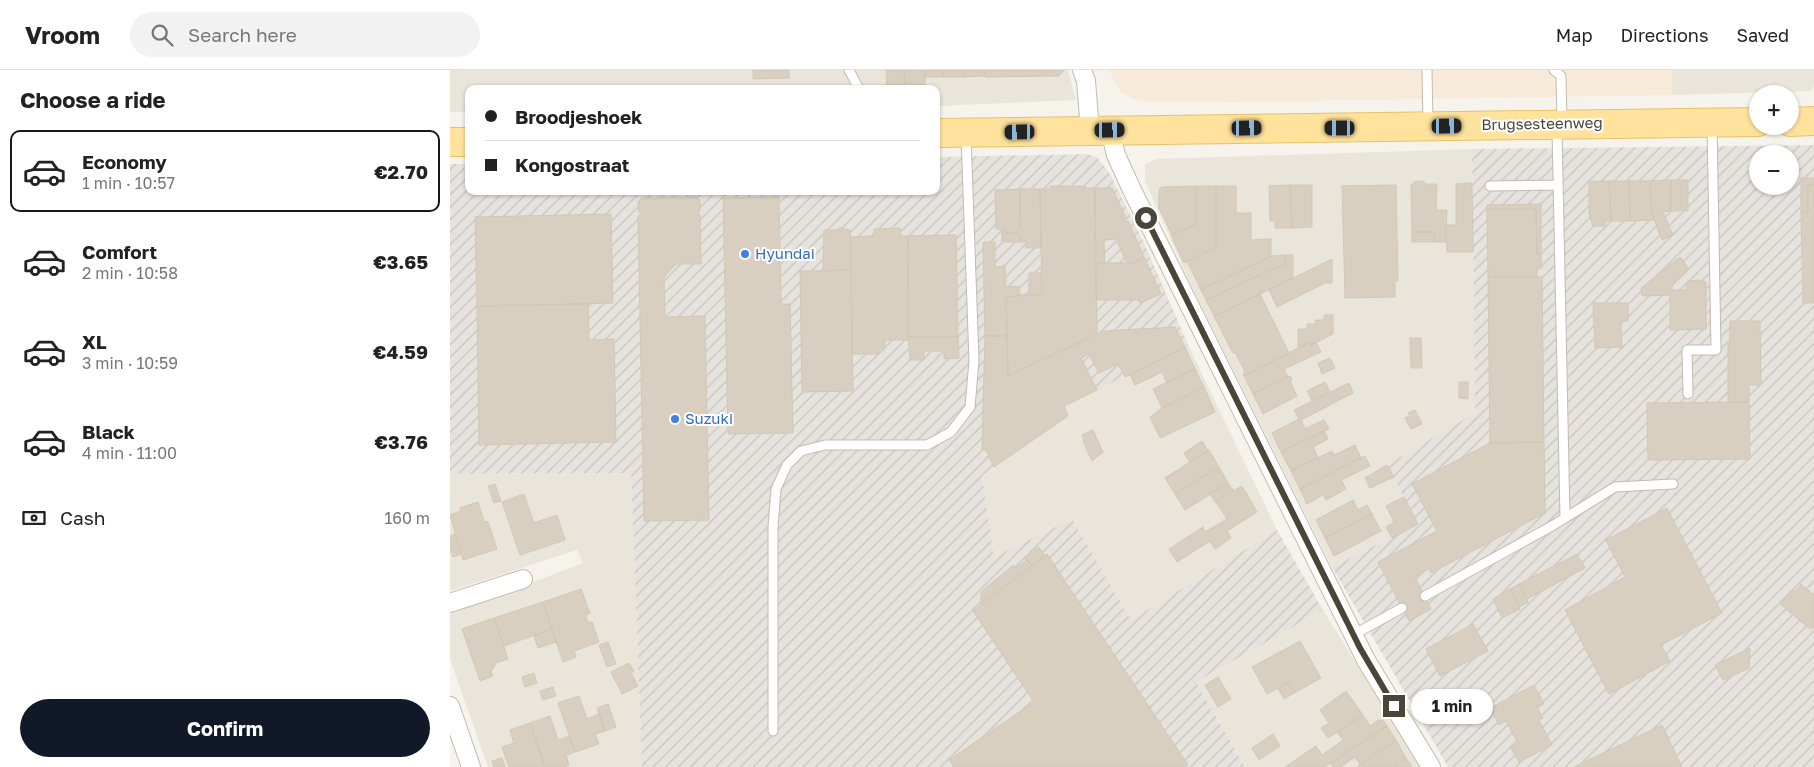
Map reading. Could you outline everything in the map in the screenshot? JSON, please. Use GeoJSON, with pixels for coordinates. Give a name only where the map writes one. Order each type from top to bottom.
{"type":"FeatureCollection","features":[{"type":"Feature","properties":{"kind":"main road"},"geometry":{"type":"LineString","coordinates":[[1799,122],[1814,121]]}},
{"type":"Feature","properties":{"kind":"main road","name":"Brugsesteenweg"},"geometry":{"type":"LineString","coordinates":[[940,132],[1749,122]]}},
{"type":"Feature","properties":{"kind":"main road"},"geometry":{"type":"LineString","coordinates":[[450,142],[465,142]]}},
{"type":"Feature","properties":{"kind":"street"},"geometry":{"type":"LineString","coordinates":[[1082,70],[1100,130],[1116,155],[1353,635],[1366,660],[1431,767]]}},
{"type":"Feature","properties":{"kind":"street"},"geometry":{"type":"LineString","coordinates":[[450,604],[523,579]]}},
{"type":"Feature","properties":{"kind":"street"},"geometry":{"type":"LineString","coordinates":[[450,706],[470,767]]}},
{"type":"Feature","properties":{"kind":"lane"},"geometry":{"type":"LineString","coordinates":[[849,70],[857,85]]}},
{"type":"Feature","properties":{"kind":"lane"},"geometry":{"type":"LineString","coordinates":[[1427,70],[1428,126]]}},
{"type":"Feature","properties":{"kind":"lane"},"geometry":{"type":"LineString","coordinates":[[1554,70],[1561,76],[1558,186],[1564,518]]}},
{"type":"Feature","properties":{"kind":"lane"},"geometry":{"type":"LineString","coordinates":[[1688,394],[1687,350],[1716,350],[1712,122]]}},
{"type":"Feature","properties":{"kind":"lane"},"geometry":{"type":"LineString","coordinates":[[773,731],[773,528],[776,489],[787,464],[801,450],[824,445],[927,445],[951,432],[970,407],[974,361],[966,132]]}},
{"type":"Feature","properties":{"kind":"lane"},"geometry":{"type":"LineString","coordinates":[[1490,186],[1558,186]]}},
{"type":"Feature","properties":{"kind":"lane"},"geometry":{"type":"LineString","coordinates":[[1425,596],[1564,518],[1615,487],[1673,484]]}},
{"type":"Feature","properties":{"kind":"lane"},"geometry":{"type":"LineString","coordinates":[[1353,635],[1402,608]]}},
{"type":"Feature","properties":{"kind":"shaded area"},"geometry":{"type":"Polygon","coordinates":[[[450,70],[1068,70],[1076,100],[940,106],[940,85],[465,85],[465,112],[450,112],[450,70]]]}},
{"type":"Feature","properties":{"kind":"shaded area"},"geometry":{"type":"Polygon","coordinates":[[[1109,70],[1672,70],[1672,95],[1233,102],[1140,101],[1121,93],[1109,70]]]}},
{"type":"Feature","properties":{"kind":"shaded area"},"geometry":{"type":"Polygon","coordinates":[[[1672,70],[1814,70],[1814,85],[1811,91],[1799,91],[1799,85],[1749,85],[1749,93],[1672,95],[1672,70]]]}},
{"type":"Feature","properties":{"kind":"shaded area"},"geometry":{"type":"Polygon","coordinates":[[[1799,145],[1814,145],[1814,767],[1448,767],[1332,567],[1418,524],[1387,465],[1475,413],[1472,149],[1749,146],[1749,195],[1799,195],[1799,145]]]}},
{"type":"Feature","properties":{"kind":"shaded area"},"geometry":{"type":"Polygon","coordinates":[[[1472,149],[1475,414],[1387,465],[1418,524],[1332,567],[1189,281],[1145,181],[1145,164],[1156,159],[1472,149]]]}},
{"type":"Feature","properties":{"kind":"shaded area"},"geometry":{"type":"Polygon","coordinates":[[[1087,154],[1097,157],[1110,174],[1145,245],[1188,345],[1065,406],[1068,416],[982,476],[994,557],[1072,519],[1131,620],[1277,530],[1323,610],[1196,682],[1245,767],[642,767],[631,473],[450,474],[450,164],[465,164],[465,195],[940,195],[940,157],[1087,154]]]}},
{"type":"Feature","properties":{"kind":"shaded area"},"geometry":{"type":"Polygon","coordinates":[[[1188,345],[1277,530],[1131,620],[1072,519],[994,557],[982,476],[1068,416],[1064,406],[1188,345]]]}},
{"type":"Feature","properties":{"kind":"shaded area"},"geometry":{"type":"Polygon","coordinates":[[[631,473],[642,767],[488,767],[450,659],[450,614],[583,563],[577,550],[450,591],[450,474],[631,473]]]}},
{"type":"Feature","properties":{"kind":"shaded area"},"geometry":{"type":"Polygon","coordinates":[[[1323,610],[1422,767],[1245,767],[1196,682],[1323,610]]]}},
{"type":"Feature","properties":{"kind":"building"},"geometry":{"type":"Polygon","coordinates":[[[753,70],[789,70],[789,78],[753,79],[753,70]]]}},
{"type":"Feature","properties":{"kind":"building"},"geometry":{"type":"Polygon","coordinates":[[[886,70],[904,70],[905,85],[887,85],[886,70]]]}},
{"type":"Feature","properties":{"kind":"building"},"geometry":{"type":"Polygon","coordinates":[[[904,70],[925,70],[925,85],[905,85],[904,70]]]}},
{"type":"Feature","properties":{"kind":"building"},"geometry":{"type":"Polygon","coordinates":[[[925,70],[943,70],[943,77],[925,77],[925,70]]]}},
{"type":"Feature","properties":{"kind":"building"},"geometry":{"type":"Polygon","coordinates":[[[943,70],[964,70],[964,77],[943,77],[943,70]]]}},
{"type":"Feature","properties":{"kind":"building"},"geometry":{"type":"Polygon","coordinates":[[[964,70],[985,70],[985,76],[964,77],[964,70]]]}},
{"type":"Feature","properties":{"kind":"building"},"geometry":{"type":"Polygon","coordinates":[[[985,70],[1064,70],[1059,76],[985,77],[985,70]]]}},
{"type":"Feature","properties":{"kind":"building"},"geometry":{"type":"Polygon","coordinates":[[[1801,178],[1814,178],[1814,185],[1808,185],[1808,212],[1801,212],[1801,178]]]}},
{"type":"Feature","properties":{"kind":"building"},"geometry":{"type":"Polygon","coordinates":[[[1671,180],[1671,211],[1663,212],[1673,235],[1662,240],[1652,214],[1650,181],[1671,180]]]}},
{"type":"Feature","properties":{"kind":"building"},"geometry":{"type":"Polygon","coordinates":[[[1671,180],[1688,180],[1688,211],[1671,211],[1671,180]]]}},
{"type":"Feature","properties":{"kind":"building"},"geometry":{"type":"Polygon","coordinates":[[[1424,181],[1424,184],[1437,184],[1436,210],[1447,210],[1446,242],[1435,242],[1434,232],[1412,232],[1411,184],[1424,181]]]}},
{"type":"Feature","properties":{"kind":"building"},"geometry":{"type":"Polygon","coordinates":[[[1609,181],[1629,181],[1630,221],[1611,221],[1609,181]]]}},
{"type":"Feature","properties":{"kind":"building"},"geometry":{"type":"Polygon","coordinates":[[[1609,181],[1611,221],[1605,221],[1605,226],[1593,226],[1589,214],[1589,182],[1609,181]]]}},
{"type":"Feature","properties":{"kind":"building"},"geometry":{"type":"Polygon","coordinates":[[[1629,181],[1650,181],[1654,220],[1630,221],[1629,181]]]}},
{"type":"Feature","properties":{"kind":"building"},"geometry":{"type":"Polygon","coordinates":[[[1472,183],[1473,252],[1447,252],[1446,225],[1456,225],[1456,184],[1472,183]]]}},
{"type":"Feature","properties":{"kind":"building"},"geometry":{"type":"Polygon","coordinates":[[[1290,185],[1312,185],[1312,227],[1292,228],[1290,185]]]}},
{"type":"Feature","properties":{"kind":"building"},"geometry":{"type":"Polygon","coordinates":[[[1290,185],[1292,228],[1275,228],[1275,221],[1270,221],[1269,186],[1290,185]]]}},
{"type":"Feature","properties":{"kind":"building"},"geometry":{"type":"Polygon","coordinates":[[[1396,185],[1398,281],[1395,281],[1395,297],[1345,298],[1342,186],[1396,185]]]}},
{"type":"Feature","properties":{"kind":"building"},"geometry":{"type":"Polygon","coordinates":[[[1808,185],[1814,185],[1814,303],[1803,303],[1801,212],[1808,212],[1808,185]]]}},
{"type":"Feature","properties":{"kind":"building"},"geometry":{"type":"Polygon","coordinates":[[[1050,186],[1085,186],[1085,188],[1095,188],[1097,333],[1008,376],[1006,297],[1042,295],[1040,189],[1050,189],[1050,186]]]}},
{"type":"Feature","properties":{"kind":"building"},"geometry":{"type":"Polygon","coordinates":[[[1196,186],[1216,186],[1216,247],[1184,263],[1171,235],[1196,224],[1196,186]]]}},
{"type":"Feature","properties":{"kind":"building"},"geometry":{"type":"Polygon","coordinates":[[[1196,186],[1196,224],[1172,235],[1159,208],[1159,189],[1162,187],[1196,186]]]}},
{"type":"Feature","properties":{"kind":"building"},"geometry":{"type":"Polygon","coordinates":[[[1216,186],[1236,186],[1236,213],[1251,213],[1251,240],[1271,239],[1271,256],[1201,290],[1187,261],[1216,247],[1216,186]]]}},
{"type":"Feature","properties":{"kind":"building"},"geometry":{"type":"Polygon","coordinates":[[[1095,188],[1112,188],[1125,216],[1125,222],[1128,221],[1144,257],[1133,263],[1127,263],[1116,239],[1104,240],[1105,263],[1095,263],[1095,188]]]}},
{"type":"Feature","properties":{"kind":"building"},"geometry":{"type":"Polygon","coordinates":[[[1020,189],[1019,233],[1006,233],[1006,229],[996,229],[995,190],[1020,189]]]}},
{"type":"Feature","properties":{"kind":"building"},"geometry":{"type":"Polygon","coordinates":[[[1020,189],[1040,189],[1041,248],[1026,248],[1026,242],[1021,242],[1020,189]]]}},
{"type":"Feature","properties":{"kind":"building","name":"Suzuki"},"geometry":{"type":"Polygon","coordinates":[[[652,197],[654,199],[657,197],[667,197],[669,199],[671,197],[681,197],[683,199],[685,197],[695,197],[700,200],[700,211],[698,213],[700,215],[701,264],[676,264],[664,277],[665,317],[705,316],[709,520],[644,521],[638,216],[641,214],[638,202],[642,198],[652,197]]]}},
{"type":"Feature","properties":{"kind":"building"},"geometry":{"type":"Polygon","coordinates":[[[779,197],[781,304],[790,304],[793,433],[728,434],[723,198],[779,197]]]}},
{"type":"Feature","properties":{"kind":"building"},"geometry":{"type":"Polygon","coordinates":[[[1541,204],[1541,254],[1537,254],[1536,209],[1487,209],[1487,205],[1541,204]]]}},
{"type":"Feature","properties":{"kind":"building"},"geometry":{"type":"Polygon","coordinates":[[[1487,209],[1536,209],[1537,254],[1541,254],[1542,268],[1537,268],[1537,277],[1488,277],[1487,209]]]}},
{"type":"Feature","properties":{"kind":"building"},"geometry":{"type":"Polygon","coordinates":[[[611,214],[613,303],[477,306],[475,217],[611,214]]]}},
{"type":"Feature","properties":{"kind":"building"},"geometry":{"type":"Polygon","coordinates":[[[839,228],[850,230],[851,270],[819,271],[823,269],[824,230],[837,230],[839,228]]]}},
{"type":"Feature","properties":{"kind":"building"},"geometry":{"type":"Polygon","coordinates":[[[900,228],[901,236],[908,236],[909,340],[885,340],[885,349],[879,349],[879,354],[852,354],[851,237],[874,236],[874,229],[900,228]]]}},
{"type":"Feature","properties":{"kind":"building"},"geometry":{"type":"Polygon","coordinates":[[[1002,229],[1006,229],[1006,233],[1019,233],[1021,242],[1002,242],[1002,229]]]}},
{"type":"Feature","properties":{"kind":"building"},"geometry":{"type":"Polygon","coordinates":[[[1412,232],[1434,232],[1435,242],[1412,242],[1412,232]]]}},
{"type":"Feature","properties":{"kind":"building"},"geometry":{"type":"Polygon","coordinates":[[[956,235],[958,337],[908,337],[908,236],[956,235]]]}},
{"type":"Feature","properties":{"kind":"building"},"geometry":{"type":"Polygon","coordinates":[[[983,242],[995,242],[995,267],[1005,266],[1006,287],[1019,286],[1020,296],[1006,297],[1007,336],[985,336],[983,242]]]}},
{"type":"Feature","properties":{"kind":"building"},"geometry":{"type":"Polygon","coordinates":[[[1285,255],[1286,263],[1206,300],[1201,290],[1271,256],[1285,255]]]}},
{"type":"Feature","properties":{"kind":"building"},"geometry":{"type":"Polygon","coordinates":[[[1285,255],[1293,255],[1293,278],[1214,316],[1206,300],[1286,263],[1285,255]]]}},
{"type":"Feature","properties":{"kind":"building"},"geometry":{"type":"Polygon","coordinates":[[[1144,257],[1161,294],[1140,303],[1138,300],[1096,300],[1095,263],[1133,263],[1144,257]]]}},
{"type":"Feature","properties":{"kind":"building"},"geometry":{"type":"Polygon","coordinates":[[[1680,257],[1689,269],[1672,284],[1672,290],[1686,290],[1687,282],[1689,281],[1699,280],[1706,282],[1706,329],[1670,330],[1670,295],[1642,296],[1641,288],[1680,257]]]}},
{"type":"Feature","properties":{"kind":"building"},"geometry":{"type":"Polygon","coordinates":[[[1332,259],[1332,283],[1325,283],[1277,307],[1269,290],[1332,259]]]}},
{"type":"Feature","properties":{"kind":"building"},"geometry":{"type":"Polygon","coordinates":[[[851,270],[853,391],[802,392],[800,271],[851,270]]]}},
{"type":"Feature","properties":{"kind":"building"},"geometry":{"type":"Polygon","coordinates":[[[1029,273],[1041,273],[1042,295],[1029,295],[1029,273]]]}},
{"type":"Feature","properties":{"kind":"building"},"geometry":{"type":"Polygon","coordinates":[[[1488,277],[1542,277],[1544,442],[1490,443],[1488,277]]]}},
{"type":"Feature","properties":{"kind":"building"},"geometry":{"type":"Polygon","coordinates":[[[1260,294],[1289,353],[1244,376],[1245,372],[1235,352],[1233,353],[1214,316],[1260,294]]]}},
{"type":"Feature","properties":{"kind":"building"},"geometry":{"type":"Polygon","coordinates":[[[1593,303],[1628,303],[1628,321],[1621,321],[1622,347],[1595,348],[1593,303]]]}},
{"type":"Feature","properties":{"kind":"building"},"geometry":{"type":"Polygon","coordinates":[[[588,304],[589,340],[614,339],[616,442],[479,445],[477,306],[588,304]]]}},
{"type":"Feature","properties":{"kind":"building"},"geometry":{"type":"Polygon","coordinates":[[[1324,315],[1333,315],[1333,334],[1311,345],[1310,342],[1298,348],[1298,329],[1307,329],[1307,324],[1316,324],[1315,320],[1324,320],[1324,315]]]}},
{"type":"Feature","properties":{"kind":"building"},"geometry":{"type":"Polygon","coordinates":[[[1730,321],[1760,321],[1761,385],[1749,385],[1749,402],[1728,402],[1730,321]]]}},
{"type":"Feature","properties":{"kind":"building"},"geometry":{"type":"Polygon","coordinates":[[[1175,327],[1185,347],[1125,377],[1118,364],[1099,373],[1089,354],[1081,358],[1097,390],[1064,406],[1068,416],[994,467],[986,450],[982,450],[985,336],[1007,336],[1008,376],[1104,331],[1175,327]]]}},
{"type":"Feature","properties":{"kind":"building"},"geometry":{"type":"Polygon","coordinates":[[[908,337],[958,337],[959,358],[944,359],[944,351],[924,351],[924,360],[910,360],[908,337]]]}},
{"type":"Feature","properties":{"kind":"building"},"geometry":{"type":"Polygon","coordinates":[[[1410,338],[1421,338],[1422,368],[1411,368],[1410,338]]]}},
{"type":"Feature","properties":{"kind":"building"},"geometry":{"type":"Polygon","coordinates":[[[1310,342],[1311,345],[1316,342],[1321,352],[1284,369],[1288,377],[1253,394],[1244,376],[1310,342]]]}},
{"type":"Feature","properties":{"kind":"building"},"geometry":{"type":"Polygon","coordinates":[[[1185,347],[1195,369],[1167,383],[1162,372],[1135,385],[1130,375],[1185,347]]]}},
{"type":"Feature","properties":{"kind":"building"},"geometry":{"type":"Polygon","coordinates":[[[1330,358],[1335,368],[1322,374],[1318,363],[1330,358]]]}},
{"type":"Feature","properties":{"kind":"building"},"geometry":{"type":"Polygon","coordinates":[[[1195,369],[1204,387],[1162,408],[1153,389],[1195,369]]]}},
{"type":"Feature","properties":{"kind":"building"},"geometry":{"type":"Polygon","coordinates":[[[1290,376],[1292,380],[1290,381],[1297,396],[1263,414],[1253,394],[1290,376]]]}},
{"type":"Feature","properties":{"kind":"building"},"geometry":{"type":"Polygon","coordinates":[[[1325,382],[1330,392],[1312,401],[1307,391],[1325,382]]]}},
{"type":"Feature","properties":{"kind":"building"},"geometry":{"type":"Polygon","coordinates":[[[1459,382],[1468,382],[1468,399],[1459,398],[1459,382]]]}},
{"type":"Feature","properties":{"kind":"building"},"geometry":{"type":"Polygon","coordinates":[[[1349,383],[1353,393],[1301,420],[1305,429],[1324,420],[1329,429],[1281,452],[1272,433],[1299,419],[1294,410],[1349,383]]]}},
{"type":"Feature","properties":{"kind":"building"},"geometry":{"type":"Polygon","coordinates":[[[1204,387],[1215,412],[1160,438],[1150,417],[1162,408],[1204,387]]]}},
{"type":"Feature","properties":{"kind":"building"},"geometry":{"type":"Polygon","coordinates":[[[1749,402],[1750,459],[1648,460],[1647,403],[1749,402]]]}},
{"type":"Feature","properties":{"kind":"building"},"geometry":{"type":"Polygon","coordinates":[[[1415,410],[1422,424],[1411,429],[1405,418],[1410,416],[1408,413],[1415,410]]]}},
{"type":"Feature","properties":{"kind":"building"},"geometry":{"type":"Polygon","coordinates":[[[1093,430],[1103,452],[1092,461],[1082,435],[1093,430]]]}},
{"type":"Feature","properties":{"kind":"building"},"geometry":{"type":"Polygon","coordinates":[[[1324,431],[1328,439],[1313,447],[1318,457],[1291,471],[1281,452],[1324,431]]]}},
{"type":"Feature","properties":{"kind":"building"},"geometry":{"type":"Polygon","coordinates":[[[1202,441],[1208,451],[1190,462],[1184,453],[1202,441]]]}},
{"type":"Feature","properties":{"kind":"building"},"geometry":{"type":"Polygon","coordinates":[[[1544,442],[1545,513],[1431,573],[1429,569],[1415,577],[1431,609],[1409,621],[1378,562],[1437,531],[1412,484],[1490,443],[1544,442]]]}},
{"type":"Feature","properties":{"kind":"building"},"geometry":{"type":"Polygon","coordinates":[[[1355,445],[1361,458],[1300,489],[1291,471],[1332,451],[1334,455],[1355,445]]]}},
{"type":"Feature","properties":{"kind":"building"},"geometry":{"type":"Polygon","coordinates":[[[1209,450],[1219,467],[1175,494],[1165,478],[1209,450]]]}},
{"type":"Feature","properties":{"kind":"building"},"geometry":{"type":"Polygon","coordinates":[[[1365,456],[1370,466],[1341,480],[1346,489],[1326,500],[1323,495],[1307,504],[1300,489],[1365,456]]]}},
{"type":"Feature","properties":{"kind":"building"},"geometry":{"type":"Polygon","coordinates":[[[1387,465],[1394,477],[1370,488],[1365,478],[1387,465]]]}},
{"type":"Feature","properties":{"kind":"building"},"geometry":{"type":"Polygon","coordinates":[[[1219,467],[1228,483],[1185,510],[1175,494],[1219,467]]]}},
{"type":"Feature","properties":{"kind":"building"},"geometry":{"type":"Polygon","coordinates":[[[1228,483],[1233,490],[1215,502],[1210,494],[1228,483]]]}},
{"type":"Feature","properties":{"kind":"building"},"geometry":{"type":"Polygon","coordinates":[[[495,484],[501,501],[494,503],[488,486],[495,484]]]}},
{"type":"Feature","properties":{"kind":"building"},"geometry":{"type":"Polygon","coordinates":[[[1242,486],[1257,512],[1227,531],[1231,538],[1215,549],[1210,541],[1177,562],[1169,549],[1203,527],[1205,532],[1227,519],[1216,502],[1242,486]]]}},
{"type":"Feature","properties":{"kind":"building"},"geometry":{"type":"Polygon","coordinates":[[[524,494],[534,523],[557,515],[565,540],[520,555],[502,502],[524,494]]]}},
{"type":"Feature","properties":{"kind":"building"},"geometry":{"type":"Polygon","coordinates":[[[1404,497],[1418,524],[1392,538],[1386,527],[1394,522],[1386,506],[1404,497]]]}},
{"type":"Feature","properties":{"kind":"building"},"geometry":{"type":"Polygon","coordinates":[[[1353,500],[1358,510],[1367,505],[1372,514],[1325,538],[1316,520],[1353,500]]]}},
{"type":"Feature","properties":{"kind":"building"},"geometry":{"type":"Polygon","coordinates":[[[478,502],[484,521],[488,522],[497,549],[463,560],[450,515],[461,511],[460,508],[478,502]]]}},
{"type":"Feature","properties":{"kind":"building"},"geometry":{"type":"Polygon","coordinates":[[[1667,508],[1722,613],[1661,645],[1670,661],[1609,694],[1565,610],[1625,577],[1606,540],[1667,508]]]}},
{"type":"Feature","properties":{"kind":"building"},"geometry":{"type":"Polygon","coordinates":[[[1372,514],[1381,531],[1334,556],[1325,538],[1372,514]]]}},
{"type":"Feature","properties":{"kind":"building"},"geometry":{"type":"Polygon","coordinates":[[[455,534],[461,554],[453,557],[450,548],[450,536],[455,534]]]}},
{"type":"Feature","properties":{"kind":"building"},"geometry":{"type":"Polygon","coordinates":[[[1039,547],[1045,556],[1032,566],[1025,558],[1039,547]]]}},
{"type":"Feature","properties":{"kind":"building"},"geometry":{"type":"Polygon","coordinates":[[[1047,554],[1188,765],[1185,767],[954,767],[949,760],[1034,702],[973,611],[1047,554]]]}},
{"type":"Feature","properties":{"kind":"building"},"geometry":{"type":"Polygon","coordinates":[[[1577,554],[1585,568],[1527,599],[1519,584],[1577,554]]]}},
{"type":"Feature","properties":{"kind":"building"},"geometry":{"type":"Polygon","coordinates":[[[1027,560],[1032,566],[981,604],[981,592],[1013,565],[1016,568],[1027,560]]]}},
{"type":"Feature","properties":{"kind":"building"},"geometry":{"type":"Polygon","coordinates":[[[1519,584],[1528,602],[1519,607],[1510,589],[1519,584]]]}},
{"type":"Feature","properties":{"kind":"building"},"geometry":{"type":"Polygon","coordinates":[[[1801,584],[1814,595],[1814,628],[1809,628],[1780,604],[1792,590],[1795,592],[1801,584]]]}},
{"type":"Feature","properties":{"kind":"building"},"geometry":{"type":"Polygon","coordinates":[[[581,589],[590,613],[586,615],[588,623],[592,622],[599,642],[574,651],[576,657],[563,662],[543,602],[581,589]]]}},
{"type":"Feature","properties":{"kind":"building"},"geometry":{"type":"Polygon","coordinates":[[[1510,589],[1520,609],[1502,618],[1493,599],[1510,589]]]}},
{"type":"Feature","properties":{"kind":"building"},"geometry":{"type":"Polygon","coordinates":[[[543,602],[552,629],[504,646],[494,618],[543,602]]]}},
{"type":"Feature","properties":{"kind":"building"},"geometry":{"type":"Polygon","coordinates":[[[494,618],[508,659],[496,663],[491,672],[493,676],[480,681],[462,629],[494,618]]]}},
{"type":"Feature","properties":{"kind":"building"},"geometry":{"type":"Polygon","coordinates":[[[1473,624],[1488,651],[1440,676],[1426,649],[1473,624]]]}},
{"type":"Feature","properties":{"kind":"building"},"geometry":{"type":"Polygon","coordinates":[[[552,629],[556,642],[538,648],[534,636],[552,629]]]}},
{"type":"Feature","properties":{"kind":"building"},"geometry":{"type":"Polygon","coordinates":[[[1300,641],[1321,678],[1294,693],[1288,683],[1267,694],[1252,667],[1300,641]]]}},
{"type":"Feature","properties":{"kind":"building"},"geometry":{"type":"Polygon","coordinates":[[[608,642],[616,664],[607,667],[599,645],[608,642]]]}},
{"type":"Feature","properties":{"kind":"building"},"geometry":{"type":"Polygon","coordinates":[[[1750,648],[1749,668],[1723,680],[1715,665],[1750,648]]]}},
{"type":"Feature","properties":{"kind":"building"},"geometry":{"type":"Polygon","coordinates":[[[629,663],[634,671],[631,673],[638,686],[622,694],[611,672],[629,663]]]}},
{"type":"Feature","properties":{"kind":"building"},"geometry":{"type":"Polygon","coordinates":[[[534,673],[537,683],[525,687],[522,677],[534,673]]]}},
{"type":"Feature","properties":{"kind":"building"},"geometry":{"type":"Polygon","coordinates":[[[1218,677],[1231,699],[1218,707],[1205,685],[1218,677]]]}},
{"type":"Feature","properties":{"kind":"building"},"geometry":{"type":"Polygon","coordinates":[[[1288,683],[1294,693],[1284,699],[1278,688],[1288,683]]]}},
{"type":"Feature","properties":{"kind":"building"},"geometry":{"type":"Polygon","coordinates":[[[1534,685],[1544,704],[1537,707],[1543,718],[1539,720],[1552,745],[1519,762],[1510,747],[1518,743],[1506,721],[1499,725],[1490,708],[1534,685]]]}},
{"type":"Feature","properties":{"kind":"building"},"geometry":{"type":"Polygon","coordinates":[[[553,687],[556,696],[543,700],[540,691],[553,687]]]}},
{"type":"Feature","properties":{"kind":"building"},"geometry":{"type":"Polygon","coordinates":[[[1346,691],[1363,715],[1328,738],[1321,728],[1329,723],[1320,710],[1346,691]]]}},
{"type":"Feature","properties":{"kind":"building"},"geometry":{"type":"Polygon","coordinates":[[[579,696],[587,719],[599,714],[605,731],[595,734],[599,744],[575,752],[558,703],[579,696]]]}},
{"type":"Feature","properties":{"kind":"building"},"geometry":{"type":"Polygon","coordinates":[[[608,704],[616,727],[605,731],[597,708],[608,704]]]}},
{"type":"Feature","properties":{"kind":"building"},"geometry":{"type":"Polygon","coordinates":[[[1363,715],[1370,726],[1379,720],[1384,721],[1387,726],[1325,767],[1285,767],[1316,746],[1322,755],[1343,740],[1337,732],[1363,715]]]}},
{"type":"Feature","properties":{"kind":"building"},"geometry":{"type":"Polygon","coordinates":[[[550,716],[558,740],[569,736],[575,752],[566,755],[569,765],[564,767],[545,767],[530,723],[550,716]]]}},
{"type":"Feature","properties":{"kind":"building"},"geometry":{"type":"Polygon","coordinates":[[[530,723],[545,767],[509,767],[502,747],[514,743],[510,730],[530,723]]]}},
{"type":"Feature","properties":{"kind":"building"},"geometry":{"type":"Polygon","coordinates":[[[1662,725],[1682,767],[1574,767],[1662,725]]]}},
{"type":"Feature","properties":{"kind":"building"},"geometry":{"type":"Polygon","coordinates":[[[1387,726],[1396,740],[1360,765],[1355,757],[1341,767],[1333,767],[1331,763],[1387,726]]]}},
{"type":"Feature","properties":{"kind":"building"},"geometry":{"type":"Polygon","coordinates":[[[1273,734],[1280,746],[1259,760],[1252,748],[1273,734]]]}},
{"type":"Feature","properties":{"kind":"building"},"geometry":{"type":"Polygon","coordinates":[[[1396,740],[1406,758],[1393,767],[1357,767],[1396,740]]]}},
{"type":"Feature","properties":{"kind":"building"},"geometry":{"type":"Polygon","coordinates":[[[502,758],[505,767],[494,767],[492,761],[502,758]]]}},
{"type":"Feature","properties":{"kind":"building"},"geometry":{"type":"Polygon","coordinates":[[[1406,758],[1412,767],[1393,767],[1406,758]]]}},
{"type":"Feature","properties":{"kind":"place","name":"Hyundai"},"geometry":{"type":"Point","coordinates":[745,254]}},
{"type":"Feature","properties":{"kind":"place","name":"Suzuki"},"geometry":{"type":"Point","coordinates":[675,419]}},
{"type":"Feature","properties":{"kind":"route"},"geometry":{"type":"LineString","coordinates":[[1146,218],[1366,660],[1394,706]]}}]}
